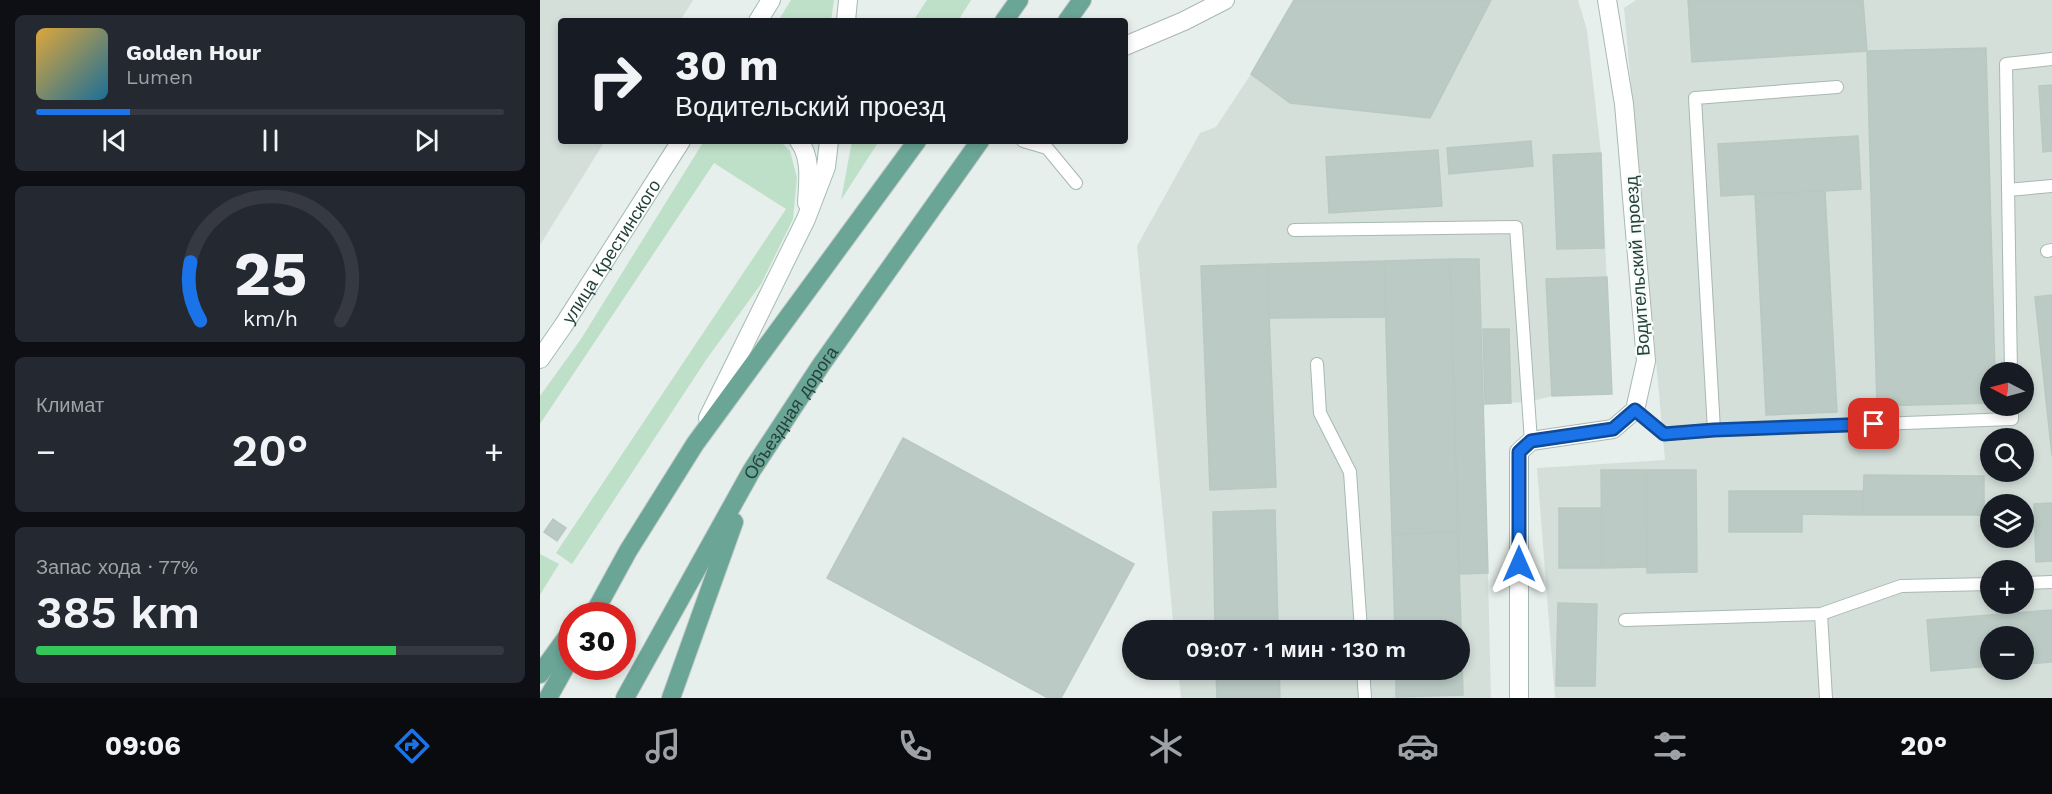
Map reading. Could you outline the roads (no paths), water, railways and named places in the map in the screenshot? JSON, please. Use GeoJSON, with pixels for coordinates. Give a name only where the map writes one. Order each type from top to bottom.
{"type":"FeatureCollection","features":[{"type":"Feature","properties":{"kind":"main road"},"geometry":{"type":"LineString","coordinates":[[1006,18],[1019,0]]}},
{"type":"Feature","properties":{"kind":"main road"},"geometry":{"type":"LineString","coordinates":[[1069,18],[1082,0]]}},
{"type":"Feature","properties":{"kind":"main road"},"geometry":{"type":"LineString","coordinates":[[591,602],[628,550],[695,444],[915,144]]}},
{"type":"Feature","properties":{"kind":"main road","name":"Объездная дорога"},"geometry":{"type":"LineString","coordinates":[[625,698],[752,470],[821,365],[978,144]]}},
{"type":"Feature","properties":{"kind":"main road"},"geometry":{"type":"LineString","coordinates":[[671,698],[752,470]]}},
{"type":"Feature","properties":{"kind":"main road"},"geometry":{"type":"LineString","coordinates":[[600,602],[628,550]]}},
{"type":"Feature","properties":{"kind":"main road"},"geometry":{"type":"LineString","coordinates":[[540,674],[558,649]]}},
{"type":"Feature","properties":{"kind":"main road"},"geometry":{"type":"LineString","coordinates":[[548,698],[558,680]]}},
{"type":"Feature","properties":{"kind":"street"},"geometry":{"type":"LineString","coordinates":[[760,18],[771,0]]}},
{"type":"Feature","properties":{"kind":"street"},"geometry":{"type":"LineString","coordinates":[[846,18],[848,0]]}},
{"type":"Feature","properties":{"kind":"street"},"geometry":{"type":"LineString","coordinates":[[1128,45],[1184,21],[1225,0]]}},
{"type":"Feature","properties":{"kind":"street","name":"Водительский проезд"},"geometry":{"type":"LineString","coordinates":[[1607,0],[1624,104],[1646,361],[1635,410]]}},
{"type":"Feature","properties":{"kind":"street","name":"улица Крестинского"},"geometry":{"type":"LineString","coordinates":[[540,359],[564,326],[679,144]]}},
{"type":"Feature","properties":{"kind":"street"},"geometry":{"type":"LineString","coordinates":[[801,144],[808,169],[806,219]]}},
{"type":"Feature","properties":{"kind":"street"},"geometry":{"type":"LineString","coordinates":[[695,444],[806,219],[826,167],[829,144]]}},
{"type":"Feature","properties":{"kind":"street"},"geometry":{"type":"LineString","coordinates":[[1519,698],[1519,452],[1531,441],[1613,429],[1635,410]]}},
{"type":"Feature","properties":{"kind":"lane"},"geometry":{"type":"LineString","coordinates":[[2011,362],[2006,64],[2052,59]]}},
{"type":"Feature","properties":{"kind":"lane"},"geometry":{"type":"LineString","coordinates":[[1714,430],[1695,98],[1837,87]]}},
{"type":"Feature","properties":{"kind":"lane"},"geometry":{"type":"LineString","coordinates":[[1033,144],[1047,148],[1076,183]]}},
{"type":"Feature","properties":{"kind":"lane"},"geometry":{"type":"LineString","coordinates":[[2008,190],[2052,186]]}},
{"type":"Feature","properties":{"kind":"lane"},"geometry":{"type":"LineString","coordinates":[[1294,230],[1516,227],[1531,441]]}},
{"type":"Feature","properties":{"kind":"lane"},"geometry":{"type":"LineString","coordinates":[[1317,363],[1320,413],[1350,472],[1360,620]]}},
{"type":"Feature","properties":{"kind":"lane"},"geometry":{"type":"LineString","coordinates":[[1635,410],[1664,434],[1714,430],[2012,419],[2012,416]]}},
{"type":"Feature","properties":{"kind":"lane"},"geometry":{"type":"LineString","coordinates":[[2034,583],[2052,582]]}},
{"type":"Feature","properties":{"kind":"lane"},"geometry":{"type":"LineString","coordinates":[[1625,620],[1821,614],[1901,586],[1980,584]]}},
{"type":"Feature","properties":{"kind":"lane"},"geometry":{"type":"LineString","coordinates":[[1821,614],[1826,698]]}},
{"type":"Feature","properties":{"kind":"lane"},"geometry":{"type":"LineString","coordinates":[[1364,680],[1365,698]]}}]}
